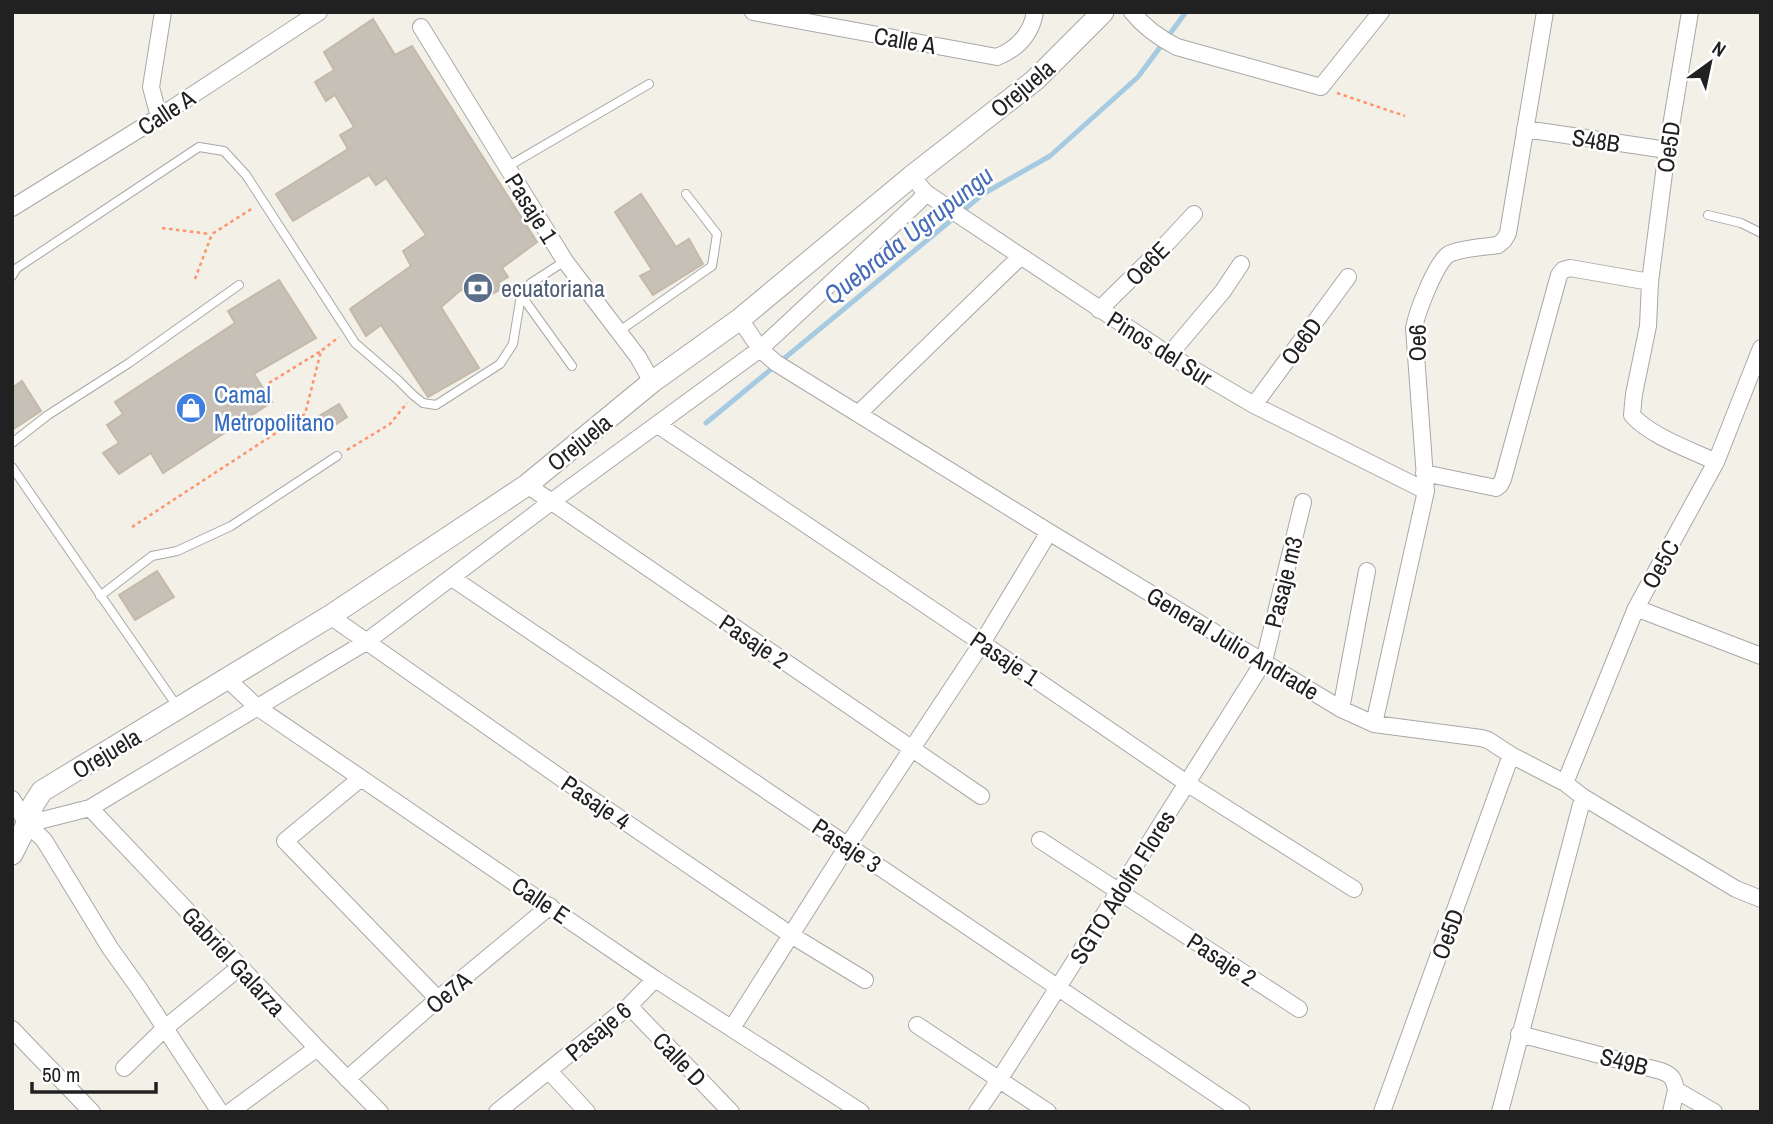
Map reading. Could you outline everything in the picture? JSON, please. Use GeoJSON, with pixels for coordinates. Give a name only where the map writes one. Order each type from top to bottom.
{"type":"FeatureCollection","features":[{"type":"Feature","properties":{"kind":"street"},"geometry":{"type":"LineString","coordinates":[[159,117],[151,87],[163,12]]}},
{"type":"Feature","properties":{"kind":"street","name":"Calle A"},"geometry":{"type":"LineString","coordinates":[[12,208],[159,117],[319,12]]}},
{"type":"Feature","properties":{"kind":"street","name":"Calle A"},"geometry":{"type":"LineString","coordinates":[[753,12],[997,57],[1010,52],[1023,41],[1034,22],[1035,12]]}},
{"type":"Feature","properties":{"kind":"street","name":"Orejuela"},"geometry":{"type":"LineString","coordinates":[[12,854],[20,829],[42,791],[330,616],[527,485],[652,382],[919,184],[1035,80],[1103,12]]}},
{"type":"Feature","properties":{"kind":"street"},"geometry":{"type":"LineString","coordinates":[[1132,12],[1145,27],[1177,47],[1321,88],[1381,12]]}},
{"type":"Feature","properties":{"kind":"street","name":"Oe6"},"geometry":{"type":"LineString","coordinates":[[1374,724],[1426,491],[1414,328],[1416,316],[1445,257],[1452,252],[1498,245],[1508,233],[1545,12]]}},
{"type":"Feature","properties":{"kind":"street","name":"Oe5D"},"geometry":{"type":"LineString","coordinates":[[1690,12],[1667,150],[1650,282],[1648,326],[1632,415],[1650,430],[1716,462]]}},
{"type":"Feature","properties":{"kind":"street","name":"Pasaje 1"},"geometry":{"type":"LineString","coordinates":[[421,27],[565,261],[638,357],[652,382]]}},
{"type":"Feature","properties":{"kind":"street","name":"S48B"},"geometry":{"type":"LineString","coordinates":[[1525,129],[1667,150]]}},
{"type":"Feature","properties":{"kind":"street"},"geometry":{"type":"LineString","coordinates":[[20,829],[90,808],[366,642],[760,349],[918,202],[919,184]]}},
{"type":"Feature","properties":{"kind":"street","name":"Pinos del Sur"},"geometry":{"type":"LineString","coordinates":[[919,184],[1020,257],[1169,355],[1254,405],[1426,491]]}},
{"type":"Feature","properties":{"kind":"street","name":"Oe6E"},"geometry":{"type":"LineString","coordinates":[[1099,310],[1194,214]]}},
{"type":"Feature","properties":{"kind":"street"},"geometry":{"type":"LineString","coordinates":[[858,414],[1020,257]]}},
{"type":"Feature","properties":{"kind":"street"},"geometry":{"type":"LineString","coordinates":[[1169,355],[1223,291],[1241,264]]}},
{"type":"Feature","properties":{"kind":"street"},"geometry":{"type":"LineString","coordinates":[[1424,473],[1496,488],[1500,485],[1559,275],[1563,270],[1570,268],[1650,282]]}},
{"type":"Feature","properties":{"kind":"street","name":"Oe6D"},"geometry":{"type":"LineString","coordinates":[[1254,405],[1348,277]]}},
{"type":"Feature","properties":{"kind":"street","name":"General Julio Andrade"},"geometry":{"type":"LineString","coordinates":[[740,319],[760,349],[776,363],[1341,709],[1374,724],[1488,740],[1565,783],[1583,797],[1736,889],[1761,899]]}},
{"type":"Feature","properties":{"kind":"street","name":"Oe5C"},"geometry":{"type":"LineString","coordinates":[[1565,783],[1636,608],[1716,462],[1761,348]]}},
{"type":"Feature","properties":{"kind":"street","name":"Pasaje 1"},"geometry":{"type":"LineString","coordinates":[[658,425],[1188,784],[1354,889]]}},
{"type":"Feature","properties":{"kind":"street","name":"Pasaje 2"},"geometry":{"type":"LineString","coordinates":[[527,485],[981,796]]}},
{"type":"Feature","properties":{"kind":"street","name":"Pasaje m3"},"geometry":{"type":"LineString","coordinates":[[1264,661],[1303,502]]}},
{"type":"Feature","properties":{"kind":"street"},"geometry":{"type":"LineString","coordinates":[[732,1028],[848,845],[982,643],[1049,532]]}},
{"type":"Feature","properties":{"kind":"street"},"geometry":{"type":"LineString","coordinates":[[1341,709],[1367,571]]}},
{"type":"Feature","properties":{"kind":"street","name":"Pasaje 3"},"geometry":{"type":"LineString","coordinates":[[452,578],[1242,1112]]}},
{"type":"Feature","properties":{"kind":"street"},"geometry":{"type":"LineString","coordinates":[[1636,608],[1761,656]]}},
{"type":"Feature","properties":{"kind":"street","name":"Pasaje 4"},"geometry":{"type":"LineString","coordinates":[[330,616],[791,935],[865,980]]}},
{"type":"Feature","properties":{"kind":"street","name":"SGTO Adolfo Flores"},"geometry":{"type":"LineString","coordinates":[[977,1112],[1058,989],[1264,661]]}},
{"type":"Feature","properties":{"kind":"street","name":"Calle E"},"geometry":{"type":"LineString","coordinates":[[227,679],[257,707],[655,979],[861,1112]]}},
{"type":"Feature","properties":{"kind":"street","name":"Oe5D"},"geometry":{"type":"LineString","coordinates":[[1382,1112],[1511,755]]}},
{"type":"Feature","properties":{"kind":"street"},"geometry":{"type":"LineString","coordinates":[[361,778],[285,841],[438,999]]}},
{"type":"Feature","properties":{"kind":"street"},"geometry":{"type":"LineString","coordinates":[[1500,1112],[1583,797]]}},
{"type":"Feature","properties":{"kind":"street"},"geometry":{"type":"LineString","coordinates":[[12,799],[20,829],[44,841],[110,948],[220,1112]]}},
{"type":"Feature","properties":{"kind":"street","name":"Gabriel Galarza"},"geometry":{"type":"LineString","coordinates":[[90,808],[380,1112]]}},
{"type":"Feature","properties":{"kind":"street","name":"Pasaje 2"},"geometry":{"type":"LineString","coordinates":[[1040,840],[1299,1009]]}},
{"type":"Feature","properties":{"kind":"street","name":"Oe7A"},"geometry":{"type":"LineString","coordinates":[[346,1079],[550,906]]}},
{"type":"Feature","properties":{"kind":"street"},"geometry":{"type":"LineString","coordinates":[[124,1069],[165,1028],[240,967]]}},
{"type":"Feature","properties":{"kind":"street","name":"Pasaje 6"},"geometry":{"type":"LineString","coordinates":[[587,1112],[549,1071],[629,1006],[655,979]]}},
{"type":"Feature","properties":{"kind":"street","name":"Calle D"},"geometry":{"type":"LineString","coordinates":[[629,1006],[731,1112]]}},
{"type":"Feature","properties":{"kind":"street"},"geometry":{"type":"LineString","coordinates":[[917,1025],[1048,1112]]}},
{"type":"Feature","properties":{"kind":"street"},"geometry":{"type":"LineString","coordinates":[[12,1029],[92,1112]]}},
{"type":"Feature","properties":{"kind":"street","name":"S49B"},"geometry":{"type":"LineString","coordinates":[[1519,1034],[1669,1074],[1674,1079],[1676,1090],[1714,1112]]}},
{"type":"Feature","properties":{"kind":"street"},"geometry":{"type":"LineString","coordinates":[[230,1112],[317,1048]]}},
{"type":"Feature","properties":{"kind":"street"},"geometry":{"type":"LineString","coordinates":[[496,1112],[549,1071]]}},
{"type":"Feature","properties":{"kind":"street"},"geometry":{"type":"LineString","coordinates":[[1671,1112],[1676,1090]]}},
{"type":"Feature","properties":{"kind":"lane"},"geometry":{"type":"LineString","coordinates":[[507,167],[649,85]]}},
{"type":"Feature","properties":{"kind":"lane"},"geometry":{"type":"LineString","coordinates":[[12,276],[17,268],[199,147],[223,151],[246,175],[355,343],[413,395],[423,402],[436,405],[500,364],[513,344],[521,295],[531,283],[565,261]]}},
{"type":"Feature","properties":{"kind":"lane"},"geometry":{"type":"LineString","coordinates":[[618,332],[712,266],[717,234],[686,194]]}},
{"type":"Feature","properties":{"kind":"lane"},"geometry":{"type":"LineString","coordinates":[[1708,215],[1741,223],[1761,233]]}},
{"type":"Feature","properties":{"kind":"lane"},"geometry":{"type":"LineString","coordinates":[[12,443],[48,415],[129,363],[239,285]]}},
{"type":"Feature","properties":{"kind":"lane"},"geometry":{"type":"LineString","coordinates":[[521,295],[572,366]]}},
{"type":"Feature","properties":{"kind":"lane"},"geometry":{"type":"LineString","coordinates":[[100,596],[152,556],[177,551],[231,526],[337,456]]}},
{"type":"Feature","properties":{"kind":"lane"},"geometry":{"type":"LineString","coordinates":[[12,467],[178,709]]}},
{"type":"Feature","properties":{"kind":"path"},"geometry":{"type":"LineString","coordinates":[[1321,88],[1405,116]]}},
{"type":"Feature","properties":{"kind":"path"},"geometry":{"type":"LineString","coordinates":[[195,279],[212,234],[262,202]]}},
{"type":"Feature","properties":{"kind":"path"},"geometry":{"type":"LineString","coordinates":[[162,228],[212,234]]}},
{"type":"Feature","properties":{"kind":"path"},"geometry":{"type":"LineString","coordinates":[[270,383],[321,351],[346,331]]}},
{"type":"Feature","properties":{"kind":"path"},"geometry":{"type":"LineString","coordinates":[[132,527],[305,414],[321,351]]}},
{"type":"Feature","properties":{"kind":"path"},"geometry":{"type":"LineString","coordinates":[[337,456],[390,424],[413,395]]}},
{"type":"Feature","properties":{"kind":"building"},"geometry":{"type":"Polygon","coordinates":[[[373,19],[395,55],[412,46],[537,242],[502,268],[508,277],[498,283],[501,289],[485,298],[480,292],[468,299],[462,289],[441,307],[479,368],[428,397],[381,325],[366,336],[350,309],[411,266],[403,251],[426,235],[386,178],[376,185],[369,175],[293,221],[276,194],[348,149],[340,135],[354,127],[335,95],[326,101],[315,82],[334,70],[324,52],[373,19]]]}},
{"type":"Feature","properties":{"kind":"building"},"geometry":{"type":"Polygon","coordinates":[[[641,194],[676,247],[689,239],[703,264],[653,295],[640,276],[652,270],[615,212],[641,194]]]}},
{"type":"Feature","properties":{"kind":"building","name":"Camal Metropolitano"},"geometry":{"type":"Polygon","coordinates":[[[279,280],[316,338],[254,374],[272,402],[163,473],[151,453],[119,474],[103,453],[119,443],[107,425],[123,414],[115,402],[235,323],[228,311],[279,280]]]}},
{"type":"Feature","properties":{"kind":"building"},"geometry":{"type":"Polygon","coordinates":[[[22,381],[41,411],[12,430],[12,388],[22,381]]]}},
{"type":"Feature","properties":{"kind":"building"},"geometry":{"type":"Polygon","coordinates":[[[339,404],[347,417],[329,429],[319,416],[339,404]]]}},
{"type":"Feature","properties":{"kind":"building"},"geometry":{"type":"Polygon","coordinates":[[[157,571],[174,597],[135,620],[119,595],[157,571]]]}},
{"type":"Feature","properties":{"kind":"waterway","name":"Quebrada Ugrupungu"},"geometry":{"type":"LineString","coordinates":[[706,423],[983,194],[1050,156],[1138,77],[1186,12]]}},
{"type":"Feature","properties":{"kind":"place","name":"ecuatoriana"},"geometry":{"type":"Point","coordinates":[478,288]}},
{"type":"Feature","properties":{"kind":"place","name":"Camal Metropolitano"},"geometry":{"type":"Point","coordinates":[191,408]}}]}
